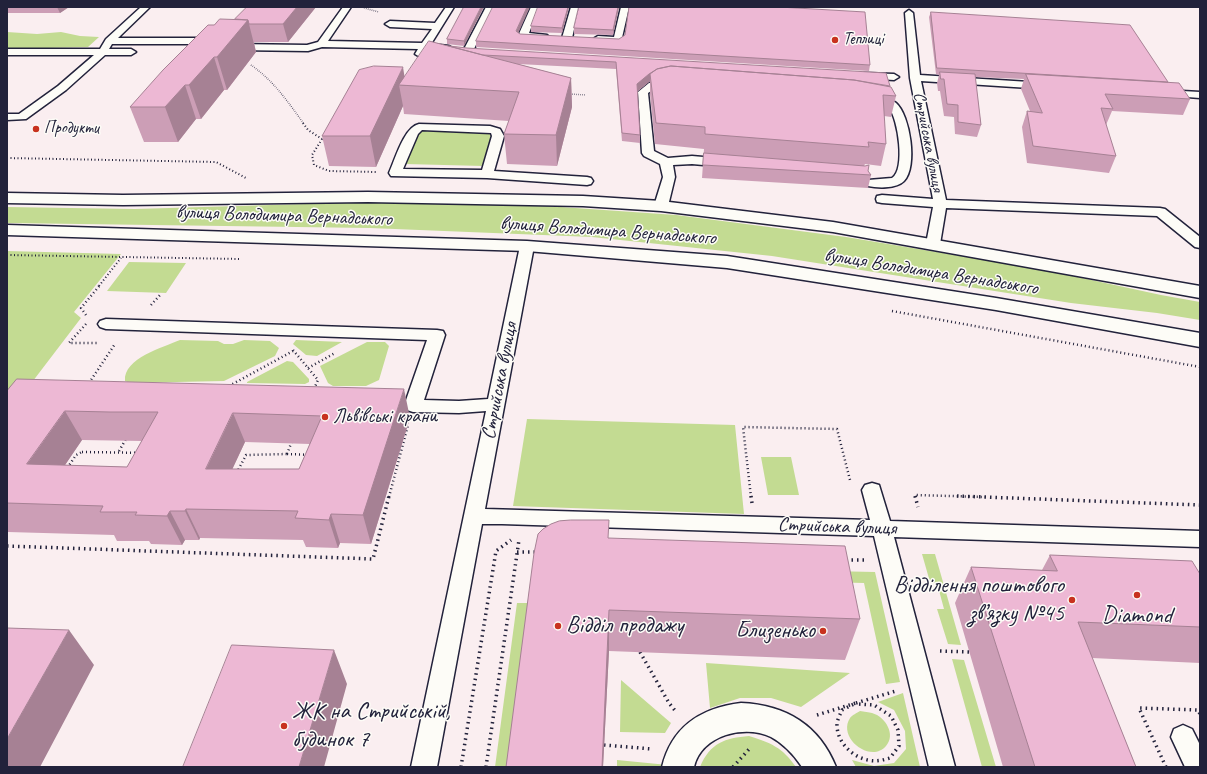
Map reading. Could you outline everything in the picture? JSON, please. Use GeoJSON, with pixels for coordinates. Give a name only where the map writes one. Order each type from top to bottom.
{"type":"FeatureCollection","features":[{"type":"Feature","properties":{"kind":"street","name":"вулиця Володимира Вернадського"},"geometry":{"type":"LineString","coordinates":[[7,198],[123,200],[368,197],[583,201],[661,206],[833,227],[1200,292]]}},
{"type":"Feature","properties":{"kind":"street","name":"вулиця Володимира Вернадського"},"geometry":{"type":"LineString","coordinates":[[7,230],[527,246],[727,262],[996,304],[1200,340]]}},
{"type":"Feature","properties":{"kind":"street"},"geometry":{"type":"LineString","coordinates":[[686,752],[702,729],[721,720],[741,716],[762,719],[781,726],[799,738],[813,754],[820,767]]}},
{"type":"Feature","properties":{"kind":"lane"},"geometry":{"type":"LineString","coordinates":[[7,117],[22,117],[62,88],[103,52],[109,41],[146,7]]}},
{"type":"Feature","properties":{"kind":"lane"},"geometry":{"type":"LineString","coordinates":[[322,44],[347,7]]}},
{"type":"Feature","properties":{"kind":"lane"},"geometry":{"type":"LineString","coordinates":[[414,64],[450,7]]}},
{"type":"Feature","properties":{"kind":"lane"},"geometry":{"type":"LineString","coordinates":[[210,51],[235,47],[308,48],[322,44],[425,46],[472,51],[490,7]]}},
{"type":"Feature","properties":{"kind":"lane"},"geometry":{"type":"LineString","coordinates":[[535,7],[523,36],[563,38],[575,7]]}},
{"type":"Feature","properties":{"kind":"lane"},"geometry":{"type":"LineString","coordinates":[[589,39],[618,40],[625,7]]}},
{"type":"Feature","properties":{"kind":"lane"},"geometry":{"type":"LineString","coordinates":[[909,14],[915,78]]}},
{"type":"Feature","properties":{"kind":"lane"},"geometry":{"type":"LineString","coordinates":[[390,24],[437,26]]}},
{"type":"Feature","properties":{"kind":"lane"},"geometry":{"type":"LineString","coordinates":[[109,41],[213,41],[235,47]]}},
{"type":"Feature","properties":{"kind":"lane"},"geometry":{"type":"LineString","coordinates":[[7,52],[142,52]]}},
{"type":"Feature","properties":{"kind":"lane"},"geometry":{"type":"LineString","coordinates":[[855,75],[894,77]]}},
{"type":"Feature","properties":{"kind":"lane","name":"Стрийська вулиця"},"geometry":{"type":"LineString","coordinates":[[933,244],[940,204],[915,78],[1058,86]]}},
{"type":"Feature","properties":{"kind":"lane"},"geometry":{"type":"LineString","coordinates":[[686,83],[660,83],[653,85],[643,92],[648,153],[666,162],[692,160],[738,164]]}},
{"type":"Feature","properties":{"kind":"lane"},"geometry":{"type":"LineString","coordinates":[[1153,92],[1200,95]]}},
{"type":"Feature","properties":{"kind":"lane"},"geometry":{"type":"LineString","coordinates":[[863,98],[891,104],[900,119],[905,146],[904,166],[900,177],[894,181],[872,183]]}},
{"type":"Feature","properties":{"kind":"lane"},"geometry":{"type":"LineString","coordinates":[[487,174],[498,136],[496,131],[490,129],[429,126],[419,127],[413,132],[395,173],[487,174],[587,180]]}},
{"type":"Feature","properties":{"kind":"lane"},"geometry":{"type":"LineString","coordinates":[[661,206],[669,178],[666,162]]}},
{"type":"Feature","properties":{"kind":"lane"},"geometry":{"type":"LineString","coordinates":[[882,200],[940,204]]}},
{"type":"Feature","properties":{"kind":"lane","name":"Стрийська вулиця"},"geometry":{"type":"LineString","coordinates":[[940,204],[1160,212],[1200,244]]}},
{"type":"Feature","properties":{"kind":"lane","name":"Стрийська вулиця"},"geometry":{"type":"LineString","coordinates":[[424,767],[527,246]]}},
{"type":"Feature","properties":{"kind":"lane"},"geometry":{"type":"LineString","coordinates":[[106,324],[437,335],[413,406],[459,407],[495,404]]}},
{"type":"Feature","properties":{"kind":"lane"},"geometry":{"type":"LineString","coordinates":[[872,490],[942,767]]}},
{"type":"Feature","properties":{"kind":"lane","name":"Стрийська вулиця"},"geometry":{"type":"LineString","coordinates":[[474,517],[882,528],[1200,539]]}},
{"type":"Feature","properties":{"kind":"lane"},"geometry":{"type":"LineString","coordinates":[[1184,737],[1198,767]]}},
{"type":"Feature","properties":{"kind":"path"},"geometry":{"type":"LineString","coordinates":[[245,62],[264,74],[275,85],[308,130],[322,139]]}},
{"type":"Feature","properties":{"kind":"path"},"geometry":{"type":"LineString","coordinates":[[7,158],[216,162],[248,179]]}},
{"type":"Feature","properties":{"kind":"path"},"geometry":{"type":"LineString","coordinates":[[7,255],[247,259]]}},
{"type":"Feature","properties":{"kind":"path"},"geometry":{"type":"LineString","coordinates":[[887,310],[1200,367]]}},
{"type":"Feature","properties":{"kind":"path"},"geometry":{"type":"LineString","coordinates":[[290,346],[318,380],[313,391]]}},
{"type":"Feature","properties":{"kind":"path"},"geometry":{"type":"LineString","coordinates":[[308,368],[339,350]]}},
{"type":"Feature","properties":{"kind":"path"},"geometry":{"type":"LineString","coordinates":[[228,386],[293,351]]}},
{"type":"Feature","properties":{"kind":"path"},"geometry":{"type":"LineString","coordinates":[[7,546],[373,559],[413,406]]}},
{"type":"Feature","properties":{"kind":"path"},"geometry":{"type":"LineString","coordinates":[[752,509],[743,427],[837,430],[850,481]]}},
{"type":"Feature","properties":{"kind":"path"},"geometry":{"type":"LineString","coordinates":[[118,452],[129,434]]}},
{"type":"Feature","properties":{"kind":"path"},"geometry":{"type":"LineString","coordinates":[[287,454],[294,438]]}},
{"type":"Feature","properties":{"kind":"path"},"geometry":{"type":"LineString","coordinates":[[82,452],[118,452],[150,454],[132,486],[126,489],[58,488],[56,485],[76,455],[82,452]]}},
{"type":"Feature","properties":{"kind":"path"},"geometry":{"type":"LineString","coordinates":[[287,454],[313,455],[315,457],[303,489],[295,491],[232,492],[229,488],[246,455],[287,454]]}},
{"type":"Feature","properties":{"kind":"path"},"geometry":{"type":"LineString","coordinates":[[915,496],[1200,505]]}},
{"type":"Feature","properties":{"kind":"path"},"geometry":{"type":"LineString","coordinates":[[486,767],[520,533]]}},
{"type":"Feature","properties":{"kind":"path"},"geometry":{"type":"LineString","coordinates":[[461,767],[496,551],[514,538]]}},
{"type":"Feature","properties":{"kind":"path"},"geometry":{"type":"LineString","coordinates":[[517,552],[540,552]]}},
{"type":"Feature","properties":{"kind":"path"},"geometry":{"type":"LineString","coordinates":[[838,560],[870,560]]}},
{"type":"Feature","properties":{"kind":"path"},"geometry":{"type":"LineString","coordinates":[[937,651],[969,652]]}},
{"type":"Feature","properties":{"kind":"path"},"geometry":{"type":"LineString","coordinates":[[604,745],[686,752],[669,703],[640,652]]}},
{"type":"Feature","properties":{"kind":"path"},"geometry":{"type":"LineString","coordinates":[[781,726],[900,690]]}},
{"type":"Feature","properties":{"kind":"path"},"geometry":{"type":"LineString","coordinates":[[856,704],[874,705],[890,716],[898,730],[898,746],[890,758],[874,761],[860,758],[847,749],[840,739],[837,725],[842,710],[856,704]]}},
{"type":"Feature","properties":{"kind":"green space"},"geometry":{"type":"Polygon","coordinates":[[[7,32],[37,34],[61,32],[80,36],[99,37],[88,47],[7,49],[7,32]]]}},
{"type":"Feature","properties":{"kind":"green space"},"geometry":{"type":"Polygon","coordinates":[[[420,131],[493,134],[483,166],[405,164],[420,131]]]}},
{"type":"Feature","properties":{"kind":"green space"},"geometry":{"type":"Polygon","coordinates":[[[374,202],[532,205],[676,215],[846,237],[1045,270],[1200,302],[1200,320],[1157,313],[1071,303],[772,256],[592,237],[370,228],[7,223],[7,207],[135,209],[374,202]]]}},
{"type":"Feature","properties":{"kind":"green space"},"geometry":{"type":"Polygon","coordinates":[[[7,251],[121,254],[74,312],[81,318],[7,415],[7,251]]]}},
{"type":"Feature","properties":{"kind":"green space"},"geometry":{"type":"Polygon","coordinates":[[[129,262],[186,263],[166,293],[107,291],[129,262]]]}},
{"type":"Feature","properties":{"kind":"green space"},"geometry":{"type":"Polygon","coordinates":[[[180,340],[218,341],[224,344],[233,344],[244,340],[270,341],[279,348],[275,356],[224,381],[130,383],[125,381],[126,373],[130,366],[137,360],[146,354],[180,340]]]}},
{"type":"Feature","properties":{"kind":"green space"},"geometry":{"type":"Polygon","coordinates":[[[296,340],[342,342],[317,356],[306,355],[293,344],[296,340]]]}},
{"type":"Feature","properties":{"kind":"green space"},"geometry":{"type":"Polygon","coordinates":[[[367,342],[385,342],[389,346],[379,380],[366,386],[333,386],[328,383],[320,366],[367,342]]]}},
{"type":"Feature","properties":{"kind":"green space"},"geometry":{"type":"Polygon","coordinates":[[[287,361],[293,362],[309,379],[309,382],[305,384],[247,383],[247,382],[287,361]]]}},
{"type":"Feature","properties":{"kind":"green space"},"geometry":{"type":"Polygon","coordinates":[[[527,419],[735,425],[744,514],[513,506],[527,419]]]}},
{"type":"Feature","properties":{"kind":"green space"},"geometry":{"type":"Polygon","coordinates":[[[761,457],[791,457],[799,495],[768,495],[761,457]]]}},
{"type":"Feature","properties":{"kind":"green space"},"geometry":{"type":"Polygon","coordinates":[[[922,554],[935,554],[961,645],[948,644],[937,609],[944,609],[937,583],[930,582],[922,554]]]}},
{"type":"Feature","properties":{"kind":"green space"},"geometry":{"type":"Polygon","coordinates":[[[782,570],[875,572],[900,682],[886,684],[864,583],[783,581],[782,570]]]}},
{"type":"Feature","properties":{"kind":"green space"},"geometry":{"type":"Polygon","coordinates":[[[517,603],[529,603],[510,767],[495,767],[517,603]]]}},
{"type":"Feature","properties":{"kind":"green space"},"geometry":{"type":"Polygon","coordinates":[[[952,659],[964,660],[996,767],[982,767],[952,659]]]}},
{"type":"Feature","properties":{"kind":"green space"},"geometry":{"type":"Polygon","coordinates":[[[706,663],[850,673],[801,707],[771,698],[740,698],[710,708],[706,663]]]}},
{"type":"Feature","properties":{"kind":"green space"},"geometry":{"type":"Polygon","coordinates":[[[621,680],[671,723],[665,733],[620,732],[621,680]]]}},
{"type":"Feature","properties":{"kind":"green space"},"geometry":{"type":"Polygon","coordinates":[[[903,693],[920,767],[856,767],[852,760],[874,766],[894,763],[906,749],[905,731],[894,710],[878,702],[903,693]]]}},
{"type":"Feature","properties":{"kind":"green space"},"geometry":{"type":"Polygon","coordinates":[[[860,711],[877,715],[882,718],[888,727],[890,732],[889,742],[880,751],[872,752],[865,750],[852,740],[848,733],[847,726],[850,718],[860,711]]]}},
{"type":"Feature","properties":{"kind":"green space"},"geometry":{"type":"Polygon","coordinates":[[[749,736],[764,741],[781,750],[796,767],[700,767],[708,752],[719,743],[733,738],[749,736]]]}},
{"type":"Feature","properties":{"kind":"green space"},"geometry":{"type":"Polygon","coordinates":[[[617,760],[668,765],[667,767],[617,767],[617,760]]]}},
{"type":"Feature","properties":{"kind":"building"},"geometry":{"type":"Polygon","coordinates":[[[247,7],[297,7],[283,24],[249,24],[248,20],[235,19],[247,7]]]}},
{"type":"Feature","properties":{"kind":"building"},"geometry":{"type":"Polygon","coordinates":[[[464,7],[481,7],[464,41],[447,39],[464,7]]]}},
{"type":"Feature","properties":{"kind":"building"},"geometry":{"type":"Polygon","coordinates":[[[493,7],[527,7],[516,31],[520,34],[619,39],[625,35],[629,7],[779,7],[865,12],[870,65],[476,41],[493,7]]]}},
{"type":"Feature","properties":{"kind":"building"},"geometry":{"type":"Polygon","coordinates":[[[538,7],[568,7],[562,28],[531,26],[538,7]]]}},
{"type":"Feature","properties":{"kind":"building"},"geometry":{"type":"Polygon","coordinates":[[[579,7],[618,7],[613,30],[574,28],[579,7]]]}},
{"type":"Feature","properties":{"kind":"building"},"geometry":{"type":"Polygon","coordinates":[[[931,12],[1130,25],[1168,82],[937,68],[931,12]]]}},
{"type":"Feature","properties":{"kind":"building"},"geometry":{"type":"Polygon","coordinates":[[[220,19],[248,20],[217,57],[214,57],[189,85],[185,85],[165,107],[130,107],[163,70],[208,25],[214,25],[220,19]]]}},
{"type":"Feature","properties":{"kind":"building"},"geometry":{"type":"Polygon","coordinates":[[[429,41],[571,78],[556,135],[504,134],[519,92],[399,85],[429,41]]]}},
{"type":"Feature","properties":{"kind":"building"},"geometry":{"type":"Polygon","coordinates":[[[449,46],[886,73],[890,86],[854,80],[671,66],[657,69],[637,84],[640,135],[622,133],[616,62],[483,55],[449,46]]]}},
{"type":"Feature","properties":{"kind":"building"},"geometry":{"type":"Polygon","coordinates":[[[374,66],[403,67],[370,136],[322,136],[359,70],[374,66]]]}},
{"type":"Feature","properties":{"kind":"building"},"geometry":{"type":"Polygon","coordinates":[[[671,66],[854,80],[891,87],[896,96],[883,95],[886,144],[868,142],[869,147],[705,134],[705,127],[656,123],[650,74],[657,69],[671,66]]]}},
{"type":"Feature","properties":{"kind":"building"},"geometry":{"type":"Polygon","coordinates":[[[940,72],[975,74],[981,125],[958,122],[958,105],[947,104],[944,79],[941,79],[940,72]]]}},
{"type":"Feature","properties":{"kind":"building"},"geometry":{"type":"Polygon","coordinates":[[[1026,74],[1179,83],[1190,99],[1105,94],[1113,109],[1101,108],[1116,156],[1033,146],[1027,111],[1042,113],[1026,74]]]}},
{"type":"Feature","properties":{"kind":"building"},"geometry":{"type":"Polygon","coordinates":[[[704,153],[865,166],[869,165],[868,171],[871,175],[703,165],[704,153]]]}},
{"type":"Feature","properties":{"kind":"building"},"geometry":{"type":"Polygon","coordinates":[[[17,379],[404,389],[363,515],[331,514],[329,520],[295,518],[298,511],[186,509],[185,511],[170,511],[167,516],[135,515],[137,512],[100,512],[103,506],[7,503],[7,391],[17,379]],[[65,411],[27,464],[127,467],[158,412],[110,412],[65,411]],[[233,413],[206,469],[299,469],[322,416],[233,413]]]}},
{"type":"Feature","properties":{"kind":"building"},"geometry":{"type":"Polygon","coordinates":[[[609,520],[608,538],[845,546],[860,619],[609,610],[602,767],[506,767],[534,553],[538,534],[551,524],[559,521],[609,520]]]}},
{"type":"Feature","properties":{"kind":"building"},"geometry":{"type":"Polygon","coordinates":[[[1050,555],[1192,561],[1200,574],[1200,627],[1078,622],[1136,767],[1035,767],[971,567],[1057,571],[1050,555]]]}},
{"type":"Feature","properties":{"kind":"building"},"geometry":{"type":"Polygon","coordinates":[[[7,628],[69,630],[7,739],[7,628]]]}},
{"type":"Feature","properties":{"kind":"building"},"geometry":{"type":"Polygon","coordinates":[[[232,645],[334,650],[299,767],[183,767],[232,645]]]}},
{"type":"Feature","properties":{"kind":"place","name":"Теплиці"},"geometry":{"type":"Point","coordinates":[835,40]}},
{"type":"Feature","properties":{"kind":"place","name":"Продукти"},"geometry":{"type":"Point","coordinates":[36,129]}},
{"type":"Feature","properties":{"kind":"place","name":"Львівські крани"},"geometry":{"type":"Point","coordinates":[325,417]}},
{"type":"Feature","properties":{"kind":"place","name":"Diamond"},"geometry":{"type":"Point","coordinates":[1137,595]}},
{"type":"Feature","properties":{"kind":"place","name":"Відділення поштового зв’язку №45"},"geometry":{"type":"Point","coordinates":[1072,600]}},
{"type":"Feature","properties":{"kind":"place","name":"Відділ продажу"},"geometry":{"type":"Point","coordinates":[558,626]}},
{"type":"Feature","properties":{"kind":"place","name":"Близенько"},"geometry":{"type":"Point","coordinates":[823,631]}},
{"type":"Feature","properties":{"kind":"place","name":"ЖК на Стрийській, будинок 7"},"geometry":{"type":"Point","coordinates":[284,726]}}]}
